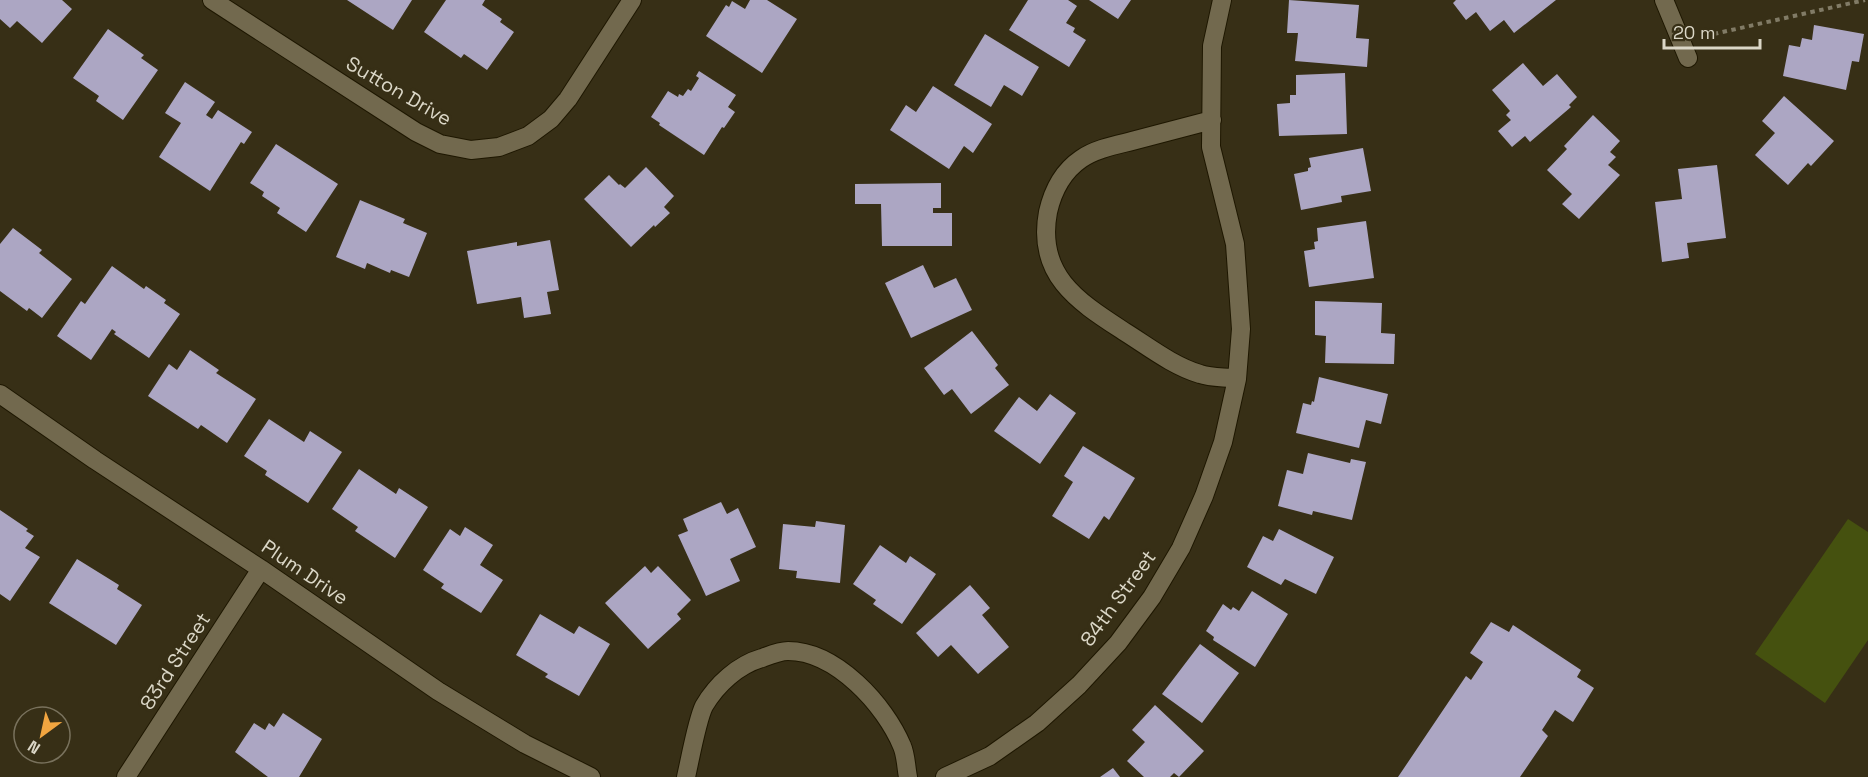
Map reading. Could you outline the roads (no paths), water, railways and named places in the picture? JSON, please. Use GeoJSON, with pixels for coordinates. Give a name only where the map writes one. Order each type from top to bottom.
{"type":"FeatureCollection","features":[{"type":"Feature","properties":{"kind":"street","name":"Sutton Drive"},"geometry":{"type":"LineString","coordinates":[[212,0],[416,132],[440,144],[471,150],[499,147],[528,136],[551,119],[568,99],[632,0]]}},
{"type":"Feature","properties":{"kind":"street","name":"84th Street"},"geometry":{"type":"LineString","coordinates":[[945,777],[990,756],[1037,723],[1079,685],[1118,643],[1152,597],[1181,548],[1204,496],[1223,442],[1236,379],[1241,328],[1235,244],[1212,147],[1212,45],[1222,0]]}},
{"type":"Feature","properties":{"kind":"street"},"geometry":{"type":"LineString","coordinates":[[1664,0],[1684,49]]}},
{"type":"Feature","properties":{"kind":"street"},"geometry":{"type":"LineString","coordinates":[[1212,120],[1104,148],[1082,158],[1064,174],[1052,195],[1046,225],[1048,253],[1055,271],[1071,294],[1103,318],[1179,367],[1203,375],[1236,379]]}},
{"type":"Feature","properties":{"kind":"street","name":"Plum Drive"},"geometry":{"type":"LineString","coordinates":[[0,394],[438,691],[525,744],[591,777]]}},
{"type":"Feature","properties":{"kind":"street","name":"83rd Street"},"geometry":{"type":"LineString","coordinates":[[126,777],[261,569]]}},
{"type":"Feature","properties":{"kind":"street"},"geometry":{"type":"LineString","coordinates":[[686,777],[704,708],[724,680],[749,662],[787,650],[810,654],[827,662],[860,685],[881,710],[903,747],[908,777]]}}]}
